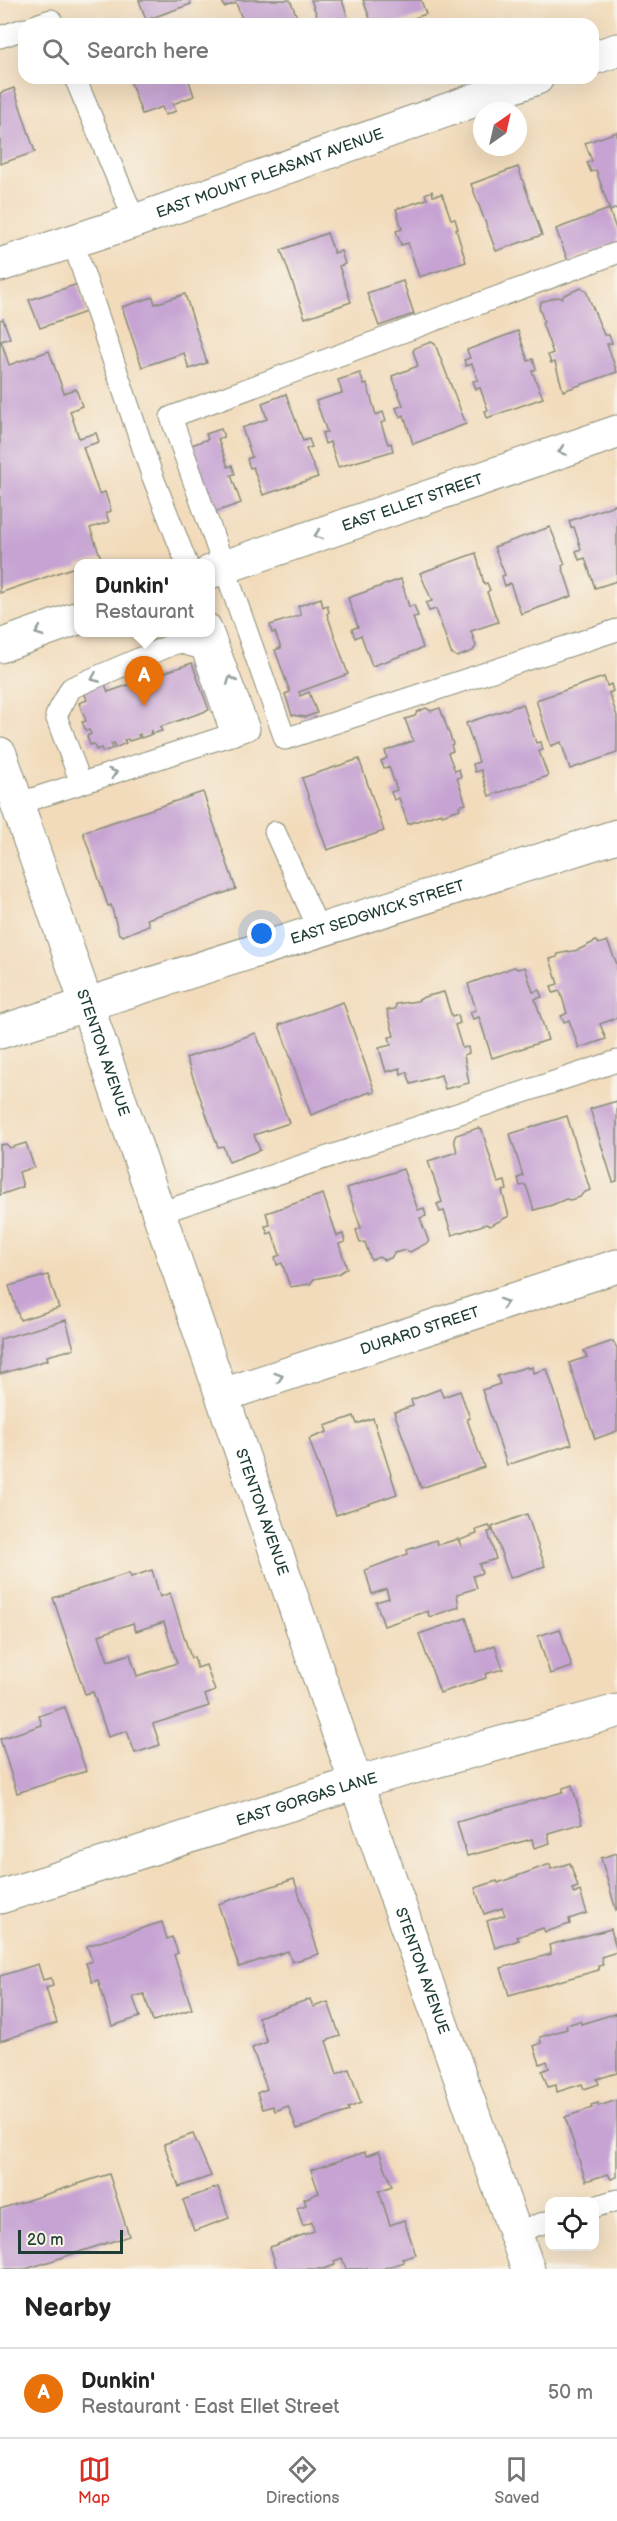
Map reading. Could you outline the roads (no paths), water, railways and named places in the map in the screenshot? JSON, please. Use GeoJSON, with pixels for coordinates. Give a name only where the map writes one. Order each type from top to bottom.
{"type":"FeatureCollection","features":[{"type":"Feature","properties":{"kind":"street"},"geometry":{"type":"LineString","coordinates":[[599,56],[617,50]]}},
{"type":"Feature","properties":{"kind":"street","name":"EAST MOUNT PLEASANT AVENUE"},"geometry":{"type":"LineString","coordinates":[[0,265],[135,221],[520,84]]}},
{"type":"Feature","properties":{"kind":"street","name":"EAST ELLET STREET"},"geometry":{"type":"LineString","coordinates":[[217,569],[617,432]]}},
{"type":"Feature","properties":{"kind":"street"},"geometry":{"type":"LineString","coordinates":[[0,646],[74,619]]}},
{"type":"Feature","properties":{"kind":"street","name":"STENTON AVENUE"},"geometry":{"type":"LineString","coordinates":[[0,754],[356,1783],[528,2269]]}},
{"type":"Feature","properties":{"kind":"street","name":"EAST SEDGWICK STREET"},"geometry":{"type":"LineString","coordinates":[[0,1032],[617,836]]}},
{"type":"Feature","properties":{"kind":"street","name":"DURARD STREET"},"geometry":{"type":"LineString","coordinates":[[223,1395],[617,1266]]}},
{"type":"Feature","properties":{"kind":"street","name":"EAST GORGAS LANE"},"geometry":{"type":"LineString","coordinates":[[0,1898],[356,1783],[617,1711]]}},
{"type":"Feature","properties":{"kind":"lane"},"geometry":{"type":"LineString","coordinates":[[0,37],[18,31]]}},
{"type":"Feature","properties":{"kind":"lane"},"geometry":{"type":"LineString","coordinates":[[78,84],[135,221]]}},
{"type":"Feature","properties":{"kind":"lane"},"geometry":{"type":"LineString","coordinates":[[73,242],[152,475],[185,559]]}},
{"type":"Feature","properties":{"kind":"lane"},"geometry":{"type":"LineString","coordinates":[[214,559],[171,417],[617,253]]}},
{"type":"Feature","properties":{"kind":"lane"},"geometry":{"type":"LineString","coordinates":[[217,569],[285,739],[617,630]]}},
{"type":"Feature","properties":{"kind":"lane"},"geometry":{"type":"LineString","coordinates":[[17,804],[249,729],[214,637]]}},
{"type":"Feature","properties":{"kind":"lane"},"geometry":{"type":"LineString","coordinates":[[81,783],[56,716],[71,688],[178,642],[202,649],[231,735]]}},
{"type":"Feature","properties":{"kind":"lane"},"geometry":{"type":"LineString","coordinates":[[275,832],[320,932]]}},
{"type":"Feature","properties":{"kind":"lane"},"geometry":{"type":"LineString","coordinates":[[159,1213],[617,1061]]}},
{"type":"Feature","properties":{"kind":"lane"},"geometry":{"type":"LineString","coordinates":[[599,2205],[617,2200]]}},
{"type":"Feature","properties":{"kind":"lane"},"geometry":{"type":"LineString","coordinates":[[515,2232],[545,2222]]}},
{"type":"Feature","properties":{"kind":"place","name":"Dunkin'"},"geometry":{"type":"Point","coordinates":[144,706]}}]}
